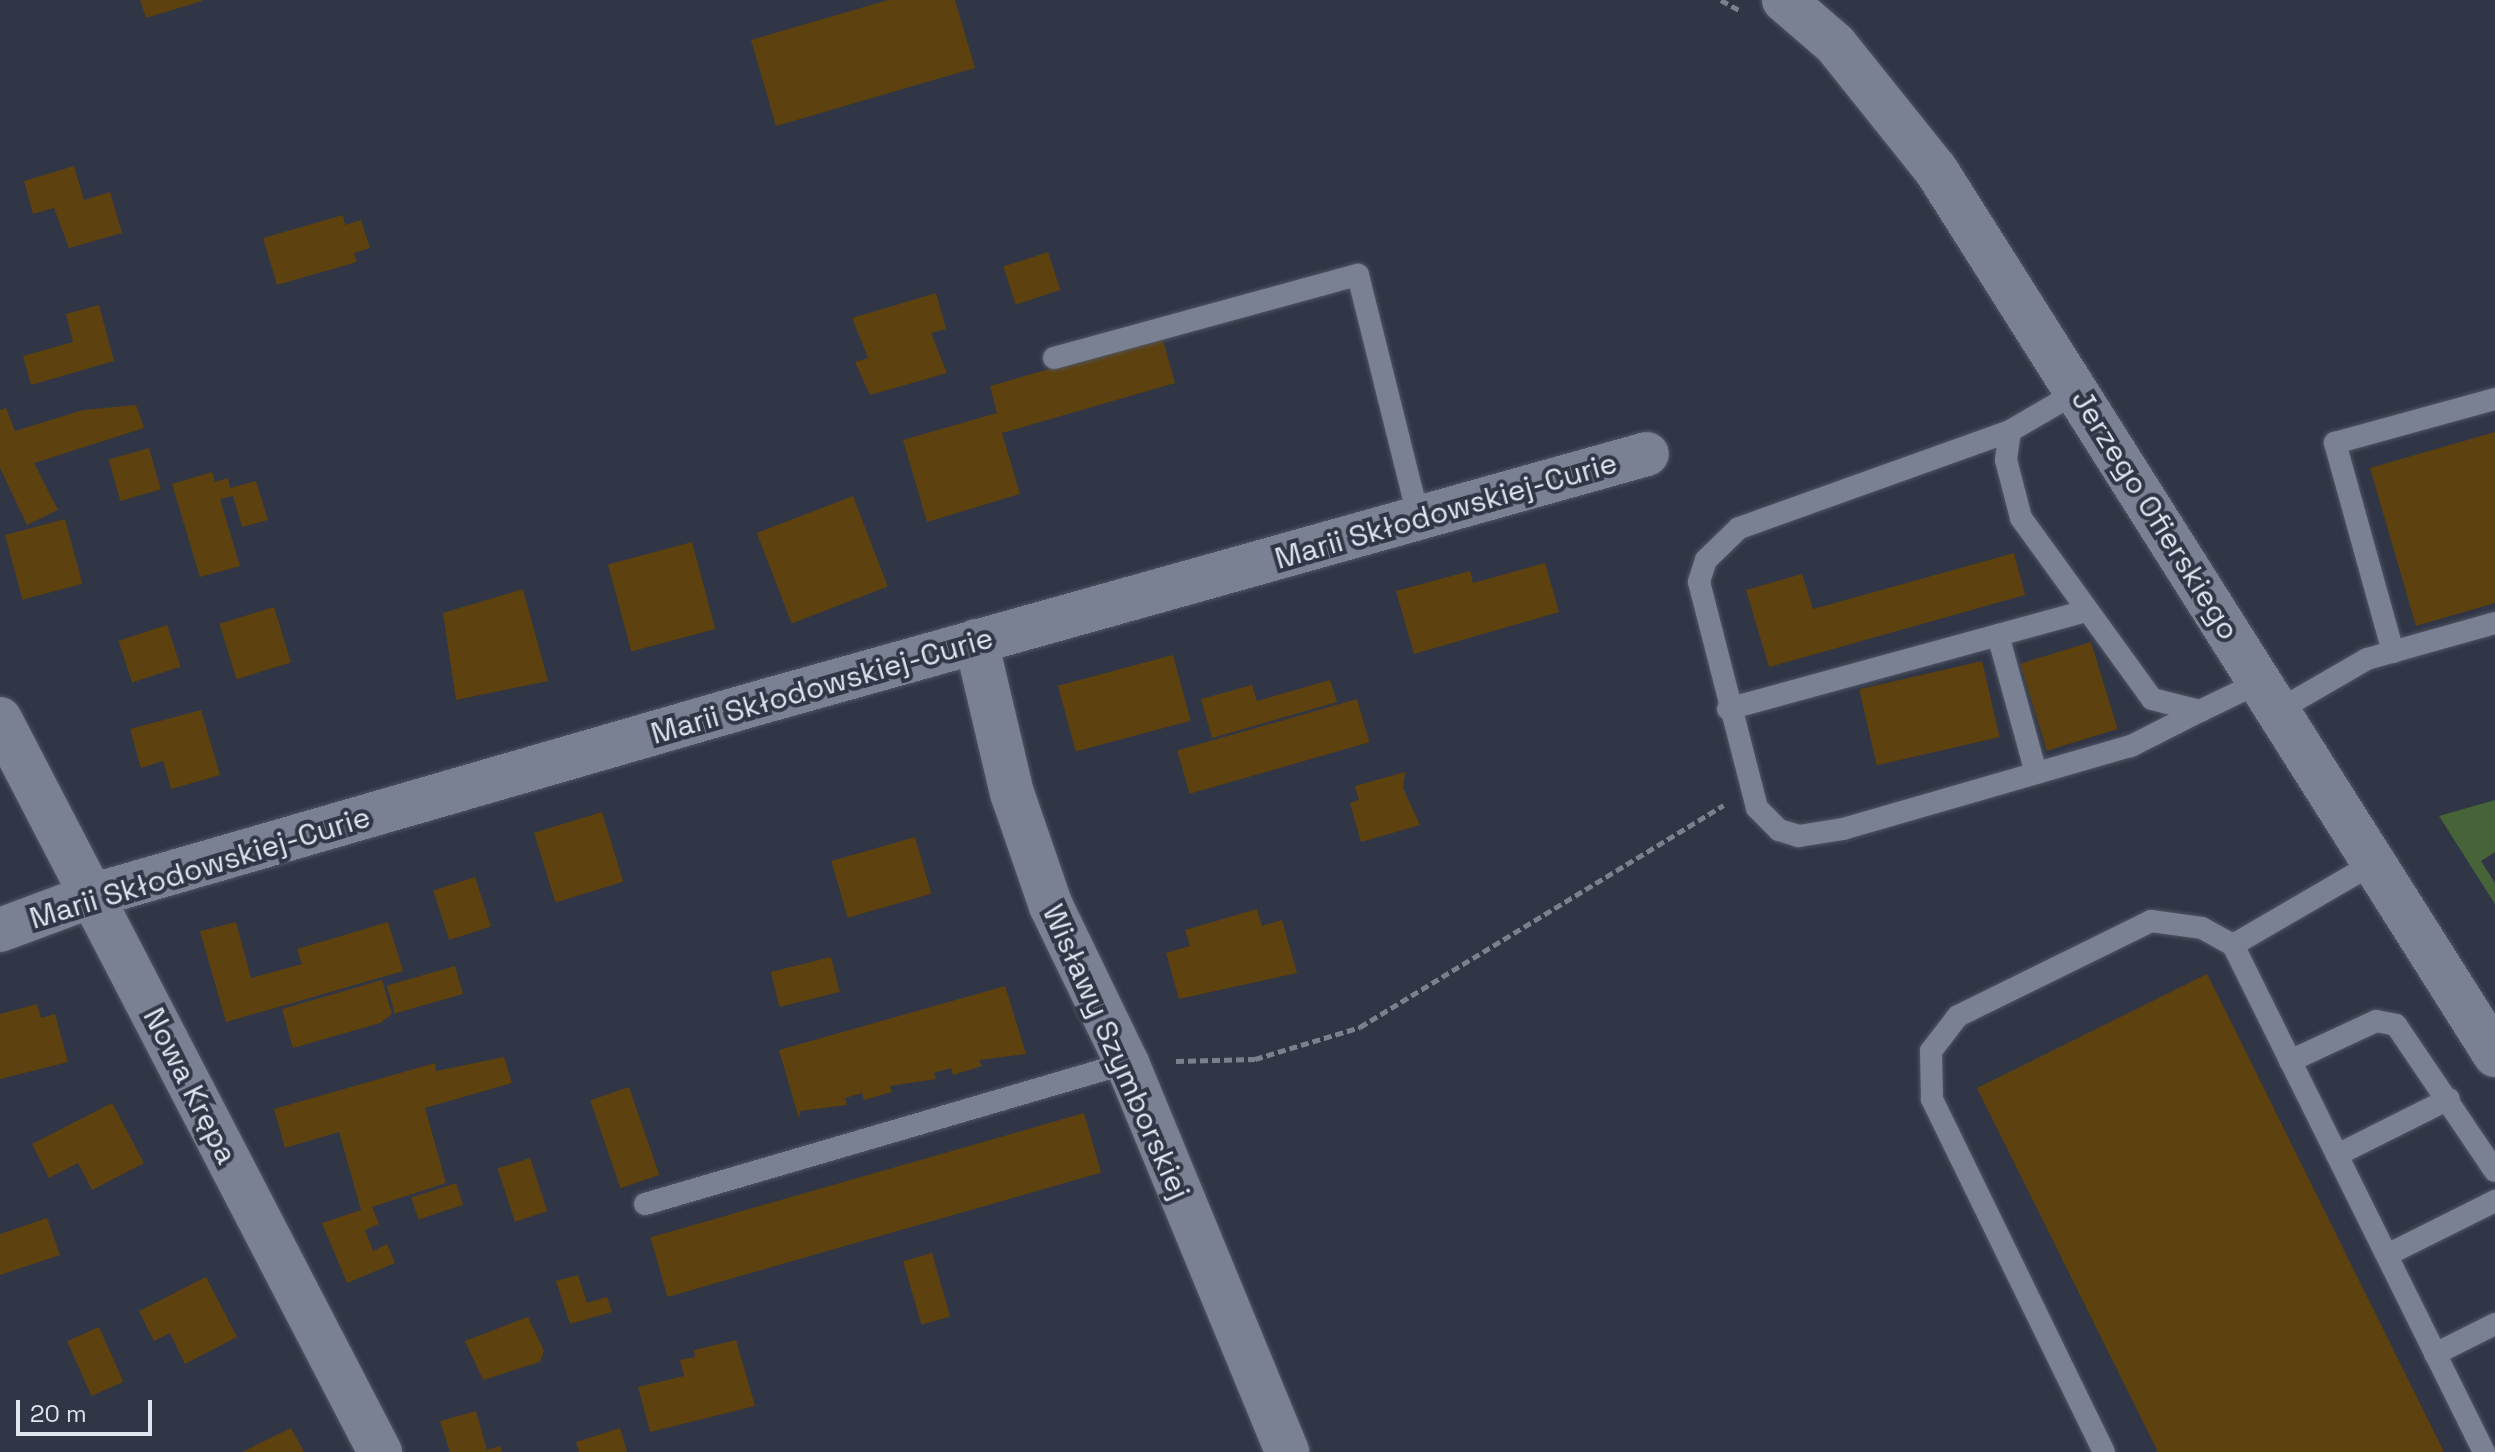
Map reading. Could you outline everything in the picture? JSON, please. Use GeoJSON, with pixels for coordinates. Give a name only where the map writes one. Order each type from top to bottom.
{"type":"FeatureCollection","features":[{"type":"Feature","properties":{"kind":"street","name":"Jerzego Ofierskiego"},"geometry":{"type":"LineString","coordinates":[[1784,0],[1835,44],[1936,170],[2495,1055]]}},
{"type":"Feature","properties":{"kind":"street","name":"Marii Skłodowskiej-Curie"},"geometry":{"type":"LineString","coordinates":[[0,930],[91,896],[976,641],[1647,454]]}},
{"type":"Feature","properties":{"kind":"street","name":"Wisławy Szymborskiej"},"geometry":{"type":"LineString","coordinates":[[976,641],[1012,793],[1051,906],[1127,1063],[1287,1452]]}},
{"type":"Feature","properties":{"kind":"street","name":"Nowa Krępa"},"geometry":{"type":"LineString","coordinates":[[0,719],[380,1452]]}},
{"type":"Feature","properties":{"kind":"lane"},"geometry":{"type":"LineString","coordinates":[[1054,358],[1358,275],[1419,519]]}},
{"type":"Feature","properties":{"kind":"lane"},"geometry":{"type":"LineString","coordinates":[[2077,392],[2010,431],[1739,528],[1706,560],[1699,582],[1728,709],[1757,808],[1779,830],[1799,836],[2131,746],[2200,711],[2311,687],[2393,652],[2495,623]]}},
{"type":"Feature","properties":{"kind":"lane"},"geometry":{"type":"LineString","coordinates":[[2393,652],[2335,443],[2495,399]]}},
{"type":"Feature","properties":{"kind":"lane"},"geometry":{"type":"LineString","coordinates":[[2010,431],[2006,460],[2021,518],[2152,699],[2200,711]]}},
{"type":"Feature","properties":{"kind":"lane"},"geometry":{"type":"LineString","coordinates":[[1728,709],[2086,611]]}},
{"type":"Feature","properties":{"kind":"lane"},"geometry":{"type":"LineString","coordinates":[[1998,635],[2036,773]]}},
{"type":"Feature","properties":{"kind":"lane"},"geometry":{"type":"LineString","coordinates":[[2233,945],[2374,863]]}},
{"type":"Feature","properties":{"kind":"lane"},"geometry":{"type":"LineString","coordinates":[[2104,1452],[1932,1099],[1931,1051],[1958,1016],[2151,921],[2202,928],[2233,945],[2484,1452],[2495,1445]]}},
{"type":"Feature","properties":{"kind":"lane"},"geometry":{"type":"LineString","coordinates":[[2290,1061],[2376,1021],[2396,1025],[2495,1171]]}},
{"type":"Feature","properties":{"kind":"lane"},"geometry":{"type":"LineString","coordinates":[[645,1204],[1127,1063]]}},
{"type":"Feature","properties":{"kind":"lane"},"geometry":{"type":"LineString","coordinates":[[2337,1155],[2449,1099]]}},
{"type":"Feature","properties":{"kind":"lane"},"geometry":{"type":"LineString","coordinates":[[2387,1255],[2495,1201]]}},
{"type":"Feature","properties":{"kind":"lane"},"geometry":{"type":"LineString","coordinates":[[2435,1354],[2495,1324]]}},
{"type":"Feature","properties":{"kind":"path"},"geometry":{"type":"LineString","coordinates":[[1127,1063],[1255,1059],[1360,1027],[1751,789]]}},
{"type":"Feature","properties":{"kind":"green space"},"geometry":{"type":"Polygon","coordinates":[[[2495,800],[2495,852],[2481,861],[2495,883],[2495,904],[2439,816],[2495,800]]]}},
{"type":"Feature","properties":{"kind":"building"},"geometry":{"type":"Polygon","coordinates":[[[140,0],[202,0],[202,1],[146,18],[140,0]]]}},
{"type":"Feature","properties":{"kind":"building"},"geometry":{"type":"Polygon","coordinates":[[[888,0],[955,0],[975,68],[776,126],[751,40],[888,0]]]}},
{"type":"Feature","properties":{"kind":"building"},"geometry":{"type":"Polygon","coordinates":[[[74,166],[84,200],[110,192],[122,233],[69,248],[54,208],[33,214],[24,181],[74,166]]]}},
{"type":"Feature","properties":{"kind":"building"},"geometry":{"type":"Polygon","coordinates":[[[343,215],[345,225],[361,220],[370,248],[354,253],[357,262],[277,285],[263,238],[343,215]]]}},
{"type":"Feature","properties":{"kind":"building"},"geometry":{"type":"Polygon","coordinates":[[[1048,252],[1060,290],[1016,305],[1003,267],[1048,252]]]}},
{"type":"Feature","properties":{"kind":"building"},"geometry":{"type":"Polygon","coordinates":[[[936,293],[946,329],[931,333],[947,373],[870,395],[855,362],[868,358],[852,318],[936,293]]]}},
{"type":"Feature","properties":{"kind":"building"},"geometry":{"type":"Polygon","coordinates":[[[99,305],[114,361],[31,385],[23,356],[73,342],[66,314],[99,305]]]}},
{"type":"Feature","properties":{"kind":"building"},"geometry":{"type":"Polygon","coordinates":[[[1162,337],[1175,383],[1002,433],[1020,494],[927,522],[903,440],[997,413],[990,386],[1162,337]]]}},
{"type":"Feature","properties":{"kind":"building"},"geometry":{"type":"Polygon","coordinates":[[[136,405],[144,428],[34,463],[58,510],[27,525],[0,468],[0,410],[6,408],[15,431],[83,410],[136,405]]]}},
{"type":"Feature","properties":{"kind":"building"},"geometry":{"type":"Polygon","coordinates":[[[2495,432],[2495,603],[2416,626],[2370,468],[2495,432]]]}},
{"type":"Feature","properties":{"kind":"building"},"geometry":{"type":"Polygon","coordinates":[[[149,448],[161,489],[120,501],[109,460],[149,448]]]}},
{"type":"Feature","properties":{"kind":"building"},"geometry":{"type":"Polygon","coordinates":[[[212,472],[215,482],[228,478],[230,488],[256,481],[268,520],[242,527],[233,496],[220,499],[240,566],[200,577],[172,484],[212,472]]]}},
{"type":"Feature","properties":{"kind":"building"},"geometry":{"type":"Polygon","coordinates":[[[853,496],[888,587],[792,623],[757,533],[853,496]]]}},
{"type":"Feature","properties":{"kind":"building"},"geometry":{"type":"Polygon","coordinates":[[[65,519],[82,584],[22,600],[5,535],[65,519]]]}},
{"type":"Feature","properties":{"kind":"building"},"geometry":{"type":"Polygon","coordinates":[[[692,542],[715,629],[631,651],[608,565],[692,542]]]}},
{"type":"Feature","properties":{"kind":"building"},"geometry":{"type":"Polygon","coordinates":[[[2014,553],[2025,595],[1769,667],[1746,590],[1802,574],[1813,609],[2014,553]]]}},
{"type":"Feature","properties":{"kind":"building"},"geometry":{"type":"Polygon","coordinates":[[[1545,563],[1559,612],[1414,654],[1396,591],[1470,571],[1473,583],[1545,563]]]}},
{"type":"Feature","properties":{"kind":"building"},"geometry":{"type":"Polygon","coordinates":[[[523,589],[548,681],[456,700],[443,613],[523,589]]]}},
{"type":"Feature","properties":{"kind":"building"},"geometry":{"type":"Polygon","coordinates":[[[274,607],[291,662],[236,679],[219,624],[274,607]]]}},
{"type":"Feature","properties":{"kind":"building"},"geometry":{"type":"Polygon","coordinates":[[[167,625],[181,667],[132,683],[118,641],[167,625]]]}},
{"type":"Feature","properties":{"kind":"building"},"geometry":{"type":"Polygon","coordinates":[[[2091,642],[2118,729],[2047,751],[2020,664],[2091,642]]]}},
{"type":"Feature","properties":{"kind":"building"},"geometry":{"type":"Polygon","coordinates":[[[1173,655],[1191,721],[1076,751],[1058,686],[1173,655]]]}},
{"type":"Feature","properties":{"kind":"building"},"geometry":{"type":"Polygon","coordinates":[[[1982,661],[2000,737],[1877,765],[1859,689],[1982,661]]]}},
{"type":"Feature","properties":{"kind":"building"},"geometry":{"type":"Polygon","coordinates":[[[1330,680],[1337,702],[1212,738],[1201,699],[1252,685],[1257,701],[1330,680]]]}},
{"type":"Feature","properties":{"kind":"building"},"geometry":{"type":"Polygon","coordinates":[[[1357,699],[1369,742],[1190,794],[1177,751],[1357,699]]]}},
{"type":"Feature","properties":{"kind":"building"},"geometry":{"type":"Polygon","coordinates":[[[201,710],[220,775],[171,789],[163,761],[141,768],[130,729],[201,710]]]}},
{"type":"Feature","properties":{"kind":"building"},"geometry":{"type":"Polygon","coordinates":[[[1405,772],[1403,788],[1420,825],[1361,842],[1350,803],[1359,800],[1355,786],[1405,772]]]}},
{"type":"Feature","properties":{"kind":"building"},"geometry":{"type":"Polygon","coordinates":[[[602,812],[623,882],[555,903],[534,833],[602,812]]]}},
{"type":"Feature","properties":{"kind":"building"},"geometry":{"type":"Polygon","coordinates":[[[915,837],[931,894],[848,918],[831,861],[915,837]]]}},
{"type":"Feature","properties":{"kind":"building"},"geometry":{"type":"Polygon","coordinates":[[[475,877],[491,926],[449,940],[433,891],[475,877]]]}},
{"type":"Feature","properties":{"kind":"building"},"geometry":{"type":"Polygon","coordinates":[[[1257,909],[1262,926],[1282,920],[1297,973],[1179,999],[1166,953],[1190,946],[1185,930],[1257,909]]]}},
{"type":"Feature","properties":{"kind":"building"},"geometry":{"type":"Polygon","coordinates":[[[236,922],[251,978],[302,964],[297,949],[388,922],[403,971],[226,1022],[200,931],[236,922]]]}},
{"type":"Feature","properties":{"kind":"building"},"geometry":{"type":"Polygon","coordinates":[[[831,957],[840,992],[780,1007],[771,972],[831,957]]]}},
{"type":"Feature","properties":{"kind":"building"},"geometry":{"type":"Polygon","coordinates":[[[455,966],[463,994],[395,1013],[387,986],[455,966]]]}},
{"type":"Feature","properties":{"kind":"building"},"geometry":{"type":"Polygon","coordinates":[[[2207,974],[2444,1452],[2158,1452],[1977,1088],[2207,974]]]}},
{"type":"Feature","properties":{"kind":"building"},"geometry":{"type":"Polygon","coordinates":[[[382,980],[392,1014],[380,1023],[293,1048],[282,1009],[382,980]]]}},
{"type":"Feature","properties":{"kind":"building"},"geometry":{"type":"Polygon","coordinates":[[[1005,986],[1026,1054],[979,1060],[982,1066],[953,1075],[951,1068],[934,1073],[936,1079],[890,1086],[892,1092],[864,1100],[862,1093],[845,1098],[847,1105],[800,1111],[799,1119],[779,1050],[1005,986]]]}},
{"type":"Feature","properties":{"kind":"building"},"geometry":{"type":"Polygon","coordinates":[[[37,1004],[41,1018],[55,1014],[68,1062],[0,1079],[0,1014],[37,1004]]]}},
{"type":"Feature","properties":{"kind":"building"},"geometry":{"type":"Polygon","coordinates":[[[504,1057],[512,1083],[425,1108],[446,1183],[372,1207],[379,1224],[365,1230],[373,1251],[387,1244],[395,1263],[347,1283],[322,1223],[361,1210],[339,1132],[285,1148],[274,1109],[435,1063],[436,1071],[504,1057]]]}},
{"type":"Feature","properties":{"kind":"building"},"geometry":{"type":"Polygon","coordinates":[[[629,1087],[659,1175],[621,1188],[590,1100],[629,1087]]]}},
{"type":"Feature","properties":{"kind":"building"},"geometry":{"type":"Polygon","coordinates":[[[112,1103],[144,1163],[92,1190],[78,1163],[49,1178],[32,1144],[112,1103]]]}},
{"type":"Feature","properties":{"kind":"building"},"geometry":{"type":"Polygon","coordinates":[[[1084,1113],[1101,1173],[668,1297],[650,1237],[1084,1113]]]}},
{"type":"Feature","properties":{"kind":"building"},"geometry":{"type":"Polygon","coordinates":[[[530,1158],[547,1211],[515,1222],[498,1169],[530,1158]]]}},
{"type":"Feature","properties":{"kind":"building"},"geometry":{"type":"Polygon","coordinates":[[[456,1183],[463,1205],[418,1219],[411,1198],[456,1183]]]}},
{"type":"Feature","properties":{"kind":"building"},"geometry":{"type":"Polygon","coordinates":[[[47,1218],[60,1255],[0,1275],[0,1234],[47,1218]]]}},
{"type":"Feature","properties":{"kind":"building"},"geometry":{"type":"Polygon","coordinates":[[[932,1253],[950,1316],[921,1325],[903,1261],[932,1253]]]}},
{"type":"Feature","properties":{"kind":"building"},"geometry":{"type":"Polygon","coordinates":[[[578,1275],[587,1303],[607,1297],[612,1312],[570,1324],[556,1281],[578,1275]]]}},
{"type":"Feature","properties":{"kind":"building"},"geometry":{"type":"Polygon","coordinates":[[[206,1277],[237,1337],[185,1364],[170,1333],[154,1341],[139,1311],[206,1277]]]}},
{"type":"Feature","properties":{"kind":"building"},"geometry":{"type":"Polygon","coordinates":[[[528,1317],[544,1351],[540,1362],[483,1380],[465,1341],[528,1317]]]}},
{"type":"Feature","properties":{"kind":"building"},"geometry":{"type":"Polygon","coordinates":[[[99,1327],[123,1382],[91,1396],[67,1341],[99,1327]]]}},
{"type":"Feature","properties":{"kind":"building"},"geometry":{"type":"Polygon","coordinates":[[[736,1340],[755,1406],[650,1432],[638,1387],[684,1376],[680,1360],[695,1357],[694,1350],[736,1340]]]}},
{"type":"Feature","properties":{"kind":"building"},"geometry":{"type":"Polygon","coordinates":[[[476,1411],[487,1450],[500,1446],[502,1452],[450,1452],[440,1421],[476,1411]]]}},
{"type":"Feature","properties":{"kind":"building"},"geometry":{"type":"Polygon","coordinates":[[[291,1428],[304,1452],[242,1452],[291,1428]]]}},
{"type":"Feature","properties":{"kind":"building"},"geometry":{"type":"Polygon","coordinates":[[[620,1428],[627,1452],[579,1452],[576,1442],[620,1428]]]}}]}
